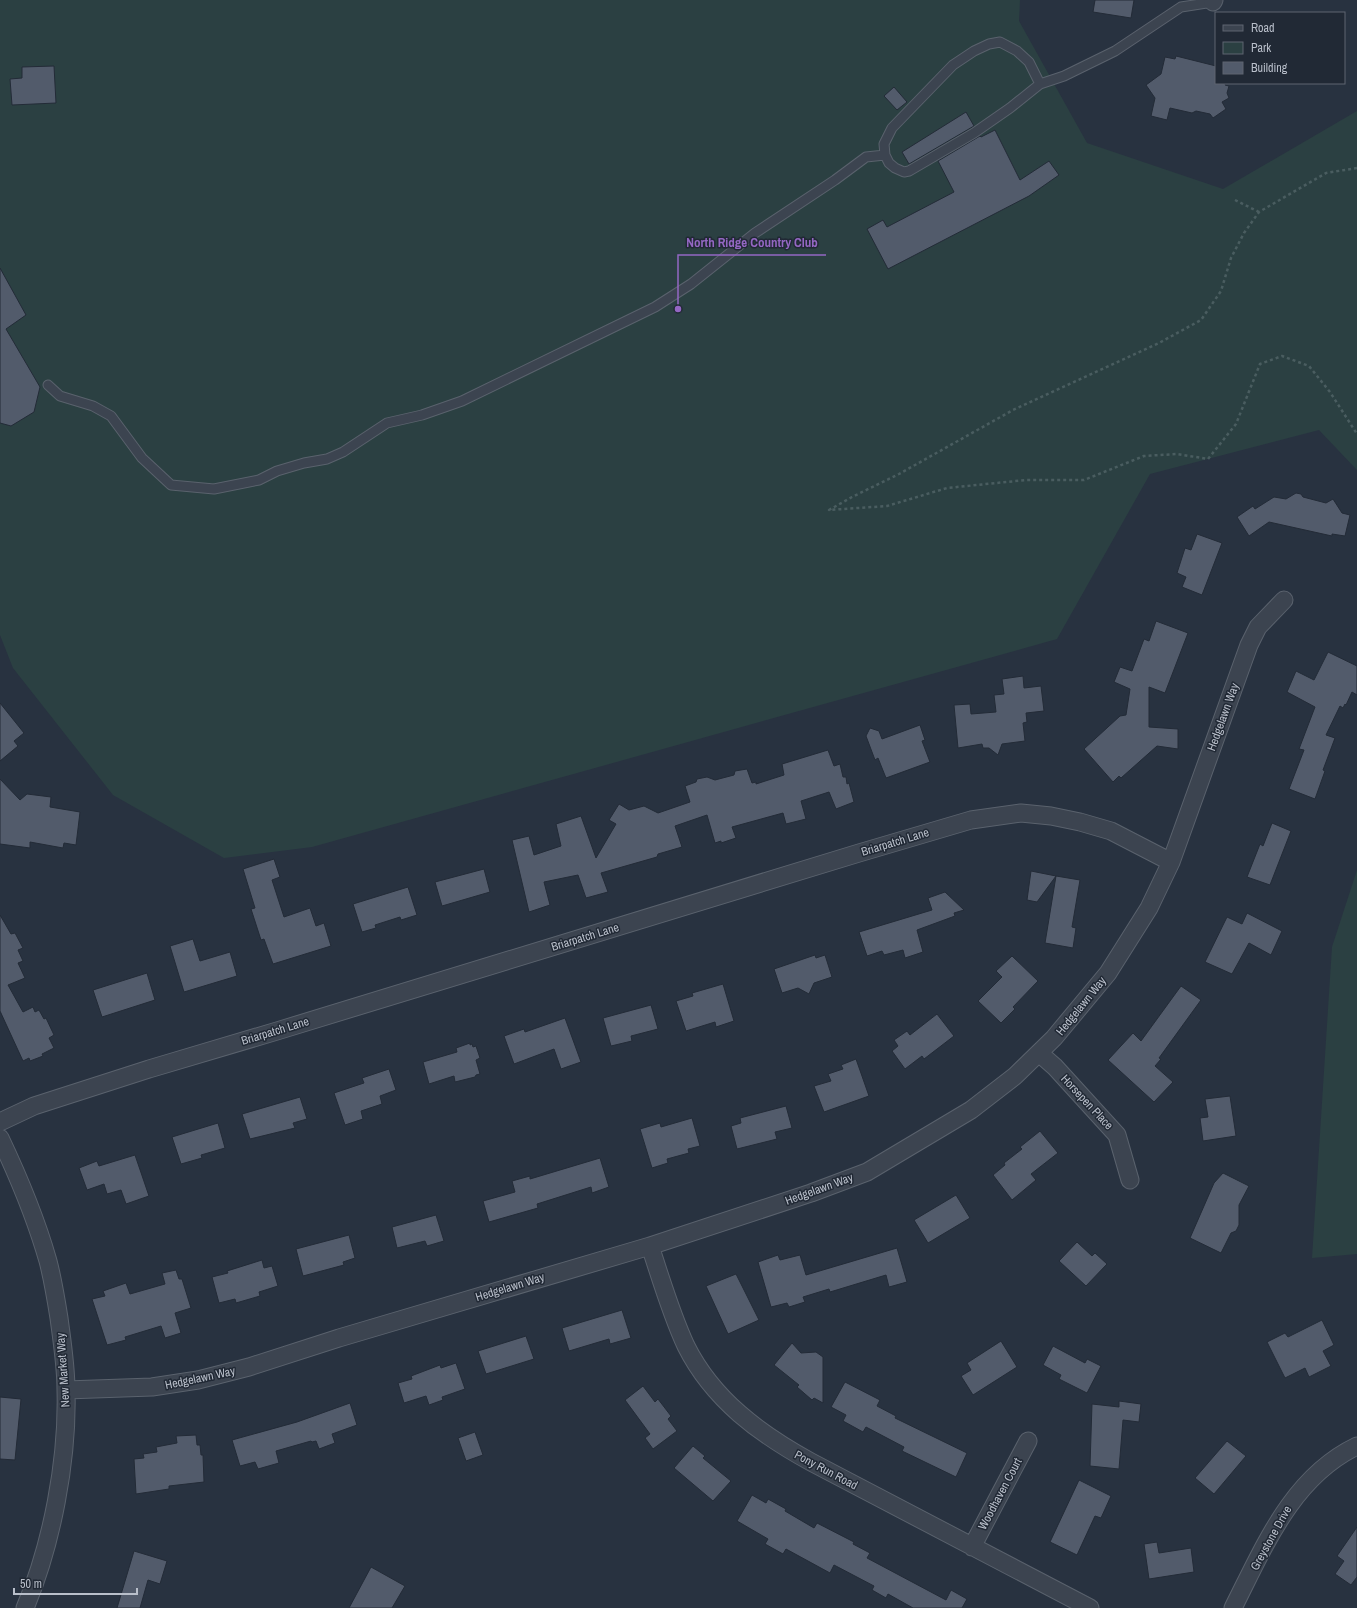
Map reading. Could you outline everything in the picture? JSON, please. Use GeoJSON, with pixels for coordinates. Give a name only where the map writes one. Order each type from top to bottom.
{"type":"FeatureCollection","features":[{"type":"Feature","properties":{"kind":"street","name":"Hedgelawn Way"},"geometry":{"type":"LineString","coordinates":[[66,1390],[152,1387],[198,1380],[249,1367],[339,1338],[650,1246],[811,1193],[867,1172],[972,1110],[1015,1076],[1054,1038],[1108,973],[1150,908],[1171,862],[1249,645],[1258,627],[1284,600]]}},
{"type":"Feature","properties":{"kind":"street","name":"Briarpatch Lane"},"geometry":{"type":"LineString","coordinates":[[0,1122],[34,1106],[148,1069],[971,820],[1021,813],[1051,816],[1080,822],[1111,831],[1171,862]]}},
{"type":"Feature","properties":{"kind":"street","name":"Horsepen Place"},"geometry":{"type":"LineString","coordinates":[[1039,1053],[1056,1067],[1118,1135],[1130,1180]]}},
{"type":"Feature","properties":{"kind":"street","name":"New Market Way"},"geometry":{"type":"LineString","coordinates":[[0,1138],[27,1199],[48,1262],[54,1286],[61,1331],[66,1390],[64,1444],[59,1487],[50,1529],[25,1608]]}},
{"type":"Feature","properties":{"kind":"street","name":"Pony Run Road"},"geometry":{"type":"LineString","coordinates":[[650,1246],[673,1314],[686,1346],[698,1366],[730,1405],[754,1426],[777,1444],[1090,1608]]}},
{"type":"Feature","properties":{"kind":"street","name":"Woodhaven Court"},"geometry":{"type":"LineString","coordinates":[[972,1546],[1028,1440]]}},
{"type":"Feature","properties":{"kind":"street","name":"Greystone Drive"},"geometry":{"type":"LineString","coordinates":[[1233,1608],[1278,1522],[1294,1497],[1333,1460],[1357,1446]]}},
{"type":"Feature","properties":{"kind":"lane"},"geometry":{"type":"LineString","coordinates":[[1040,84],[1028,62],[1017,51],[1000,42],[989,44],[974,51],[953,65],[892,128],[884,144],[885,155],[889,163],[894,168],[904,172],[909,171],[974,133],[1010,108],[1040,84],[1064,76],[1115,51],[1181,7],[1214,1]]}},
{"type":"Feature","properties":{"kind":"lane"},"geometry":{"type":"LineString","coordinates":[[48,385],[60,396],[93,406],[111,416],[142,458],[171,485],[214,489],[260,480],[277,471],[304,463],[328,459],[343,452],[387,423],[422,415],[462,401],[654,307],[691,284],[755,233],[835,180],[866,157],[885,155]]}},
{"type":"Feature","properties":{"kind":"path"},"geometry":{"type":"LineString","coordinates":[[1357,168],[1326,173],[1259,212],[1244,233],[1231,258],[1221,291],[1200,320],[1159,343],[1014,410],[899,474],[829,510],[887,506],[947,488],[1026,480],[1084,480],[1144,456],[1177,454],[1208,459],[1236,424],[1260,364],[1282,356],[1309,366],[1330,392],[1357,434]]}},
{"type":"Feature","properties":{"kind":"path"},"geometry":{"type":"LineString","coordinates":[[1235,200],[1259,212]]}},
{"type":"Feature","properties":{"kind":"green space"},"geometry":{"type":"Polygon","coordinates":[[[0,0],[1020,0],[1019,21],[1087,143],[1223,189],[1357,111],[1357,470],[1319,430],[1150,474],[1057,639],[312,847],[224,858],[113,795],[13,668],[0,635],[0,0]]]}},
{"type":"Feature","properties":{"kind":"green space"},"geometry":{"type":"Polygon","coordinates":[[[1357,870],[1357,1254],[1312,1258],[1332,947],[1357,870]]]}},
{"type":"Feature","properties":{"kind":"building"},"geometry":{"type":"Polygon","coordinates":[[[1095,0],[1134,0],[1131,18],[1093,12],[1095,0]]]}},
{"type":"Feature","properties":{"kind":"building"},"geometry":{"type":"Polygon","coordinates":[[[1176,56],[1215,66],[1215,84],[1226,84],[1229,86],[1227,93],[1229,98],[1222,102],[1226,109],[1213,118],[1210,114],[1196,111],[1192,113],[1170,108],[1167,120],[1151,116],[1155,98],[1146,85],[1161,74],[1165,57],[1175,59],[1176,56]]]}},
{"type":"Feature","properties":{"kind":"building"},"geometry":{"type":"Polygon","coordinates":[[[54,66],[56,103],[12,105],[10,79],[22,78],[22,67],[54,66]]]}},
{"type":"Feature","properties":{"kind":"building"},"geometry":{"type":"Polygon","coordinates":[[[894,87],[907,102],[897,110],[884,96],[894,87]]]}},
{"type":"Feature","properties":{"kind":"building"},"geometry":{"type":"Polygon","coordinates":[[[966,112],[974,126],[909,164],[902,152],[966,112]]]}},
{"type":"Feature","properties":{"kind":"building"},"geometry":{"type":"Polygon","coordinates":[[[995,130],[1020,180],[1049,161],[1059,175],[1029,196],[888,269],[867,229],[883,220],[887,227],[954,192],[938,161],[980,136],[981,137],[995,130]]]}},
{"type":"Feature","properties":{"kind":"building"},"geometry":{"type":"Polygon","coordinates":[[[0,268],[26,315],[6,329],[40,387],[34,412],[11,426],[0,423],[0,268]]]}},
{"type":"Feature","properties":{"kind":"building"},"geometry":{"type":"Polygon","coordinates":[[[1296,493],[1301,494],[1303,497],[1326,503],[1333,499],[1342,513],[1350,515],[1345,536],[1332,534],[1332,536],[1269,522],[1249,536],[1237,517],[1253,506],[1255,509],[1274,497],[1286,499],[1296,493]]]}},
{"type":"Feature","properties":{"kind":"building"},"geometry":{"type":"Polygon","coordinates":[[[1197,534],[1222,543],[1202,595],[1182,587],[1186,577],[1177,573],[1185,548],[1191,550],[1197,534]]]}},
{"type":"Feature","properties":{"kind":"building"},"geometry":{"type":"Polygon","coordinates":[[[1156,621],[1188,633],[1165,693],[1149,687],[1149,727],[1178,729],[1178,749],[1157,746],[1121,778],[1119,776],[1113,782],[1084,749],[1120,716],[1126,715],[1130,689],[1114,682],[1120,667],[1132,671],[1144,639],[1149,641],[1156,621]]]}},
{"type":"Feature","properties":{"kind":"building"},"geometry":{"type":"Polygon","coordinates":[[[1328,652],[1357,666],[1357,695],[1352,692],[1346,705],[1345,704],[1343,708],[1340,706],[1326,735],[1335,738],[1323,770],[1325,771],[1315,799],[1289,789],[1304,750],[1299,749],[1315,707],[1287,692],[1296,671],[1314,680],[1328,652]]]}},
{"type":"Feature","properties":{"kind":"building"},"geometry":{"type":"Polygon","coordinates":[[[1023,676],[1024,688],[1041,686],[1044,711],[1026,713],[1027,722],[1023,723],[1025,741],[1002,744],[998,755],[989,748],[983,748],[982,744],[958,748],[954,705],[970,704],[971,714],[996,712],[994,695],[1004,694],[1002,679],[1023,676]]]}},
{"type":"Feature","properties":{"kind":"building"},"geometry":{"type":"Polygon","coordinates":[[[0,703],[24,733],[14,741],[18,746],[0,761],[0,703]]]}},
{"type":"Feature","properties":{"kind":"building"},"geometry":{"type":"Polygon","coordinates":[[[920,725],[925,740],[922,741],[930,762],[886,778],[878,758],[875,760],[866,736],[870,728],[879,731],[882,739],[920,725]]]}},
{"type":"Feature","properties":{"kind":"building"},"geometry":{"type":"Polygon","coordinates":[[[828,750],[834,766],[840,764],[843,777],[846,777],[847,784],[849,783],[854,802],[836,809],[829,792],[801,801],[806,819],[786,824],[783,813],[732,827],[736,838],[721,843],[721,841],[715,843],[707,815],[675,826],[682,847],[658,854],[657,857],[601,873],[608,892],[586,898],[578,875],[544,882],[550,905],[529,912],[512,840],[529,836],[534,855],[561,846],[556,824],[581,816],[596,858],[616,824],[609,820],[619,804],[629,810],[644,806],[658,813],[690,802],[685,786],[696,782],[697,779],[707,777],[715,780],[734,775],[735,771],[747,769],[752,783],[756,782],[756,784],[784,775],[782,764],[828,750]]]}},
{"type":"Feature","properties":{"kind":"building"},"geometry":{"type":"Polygon","coordinates":[[[0,779],[20,800],[27,794],[51,797],[50,807],[80,812],[76,845],[64,843],[63,848],[30,842],[30,848],[0,844],[0,779]]]}},
{"type":"Feature","properties":{"kind":"building"},"geometry":{"type":"Polygon","coordinates":[[[1272,823],[1291,831],[1270,885],[1247,877],[1260,844],[1263,846],[1272,823]]]}},
{"type":"Feature","properties":{"kind":"building"},"geometry":{"type":"Polygon","coordinates":[[[274,859],[280,877],[272,880],[284,917],[310,908],[316,926],[324,923],[331,946],[273,964],[264,939],[261,940],[251,909],[255,908],[243,869],[274,859]]]}},
{"type":"Feature","properties":{"kind":"building"},"geometry":{"type":"Polygon","coordinates":[[[484,869],[490,892],[442,906],[435,882],[484,869]]]}},
{"type":"Feature","properties":{"kind":"building"},"geometry":{"type":"Polygon","coordinates":[[[1031,871],[1056,876],[1037,902],[1027,900],[1031,871]]]}},
{"type":"Feature","properties":{"kind":"building"},"geometry":{"type":"Polygon","coordinates":[[[1056,876],[1080,880],[1072,927],[1076,928],[1073,948],[1045,943],[1056,876]]]}},
{"type":"Feature","properties":{"kind":"building"},"geometry":{"type":"Polygon","coordinates":[[[408,887],[417,915],[401,920],[400,917],[375,925],[376,928],[362,932],[353,904],[408,887]]]}},
{"type":"Feature","properties":{"kind":"building"},"geometry":{"type":"Polygon","coordinates":[[[945,892],[964,910],[954,913],[955,916],[917,930],[923,952],[905,958],[903,950],[884,955],[882,951],[867,956],[859,932],[932,910],[928,898],[945,892]]]}},
{"type":"Feature","properties":{"kind":"building"},"geometry":{"type":"Polygon","coordinates":[[[1247,913],[1282,931],[1271,955],[1249,943],[1232,974],[1205,962],[1227,917],[1242,924],[1247,913]]]}},
{"type":"Feature","properties":{"kind":"building"},"geometry":{"type":"Polygon","coordinates":[[[0,915],[11,934],[15,933],[23,948],[18,950],[23,961],[18,963],[25,978],[8,985],[23,1012],[33,1007],[35,1012],[39,1010],[44,1019],[46,1018],[54,1035],[49,1038],[54,1048],[42,1054],[43,1056],[30,1061],[29,1058],[23,1061],[0,1011],[0,915]]]}},
{"type":"Feature","properties":{"kind":"building"},"geometry":{"type":"Polygon","coordinates":[[[193,939],[200,961],[230,952],[237,976],[184,992],[170,946],[193,939]]]}},
{"type":"Feature","properties":{"kind":"building"},"geometry":{"type":"Polygon","coordinates":[[[815,955],[816,958],[825,955],[832,977],[814,983],[809,994],[798,988],[782,993],[774,969],[815,955]]]}},
{"type":"Feature","properties":{"kind":"building"},"geometry":{"type":"Polygon","coordinates":[[[1012,956],[1038,981],[1013,1007],[1015,1009],[1001,1023],[978,1001],[1002,977],[996,971],[1012,956]]]}},
{"type":"Feature","properties":{"kind":"building"},"geometry":{"type":"Polygon","coordinates":[[[147,973],[155,1000],[102,1017],[93,990],[147,973]]]}},
{"type":"Feature","properties":{"kind":"building"},"geometry":{"type":"Polygon","coordinates":[[[723,984],[734,1021],[716,1027],[715,1022],[686,1031],[676,1001],[693,996],[692,993],[723,984]]]}},
{"type":"Feature","properties":{"kind":"building"},"geometry":{"type":"Polygon","coordinates":[[[1181,986],[1201,1000],[1159,1058],[1161,1059],[1155,1066],[1173,1082],[1154,1102],[1108,1060],[1133,1033],[1141,1041],[1181,986]]]}},
{"type":"Feature","properties":{"kind":"building"},"geometry":{"type":"Polygon","coordinates":[[[651,1005],[658,1029],[631,1036],[632,1041],[611,1046],[603,1018],[651,1005]]]}},
{"type":"Feature","properties":{"kind":"building"},"geometry":{"type":"Polygon","coordinates":[[[937,1014],[954,1036],[924,1059],[922,1056],[905,1069],[892,1051],[898,1046],[894,1040],[907,1031],[910,1035],[937,1014]]]}},
{"type":"Feature","properties":{"kind":"building"},"geometry":{"type":"Polygon","coordinates":[[[565,1018],[581,1062],[561,1069],[554,1049],[514,1064],[504,1036],[524,1029],[525,1032],[565,1018]]]}},
{"type":"Feature","properties":{"kind":"building"},"geometry":{"type":"Polygon","coordinates":[[[470,1043],[473,1047],[476,1046],[480,1058],[476,1060],[480,1074],[476,1075],[475,1077],[455,1082],[454,1076],[429,1084],[423,1062],[457,1052],[456,1048],[470,1043]]]}},
{"type":"Feature","properties":{"kind":"building"},"geometry":{"type":"Polygon","coordinates":[[[856,1059],[869,1096],[824,1112],[814,1086],[831,1081],[828,1074],[843,1069],[841,1065],[856,1059]]]}},
{"type":"Feature","properties":{"kind":"building"},"geometry":{"type":"Polygon","coordinates":[[[389,1069],[396,1090],[380,1096],[382,1104],[361,1111],[363,1119],[345,1125],[334,1093],[364,1083],[362,1078],[389,1069]]]}},
{"type":"Feature","properties":{"kind":"building"},"geometry":{"type":"Polygon","coordinates":[[[1230,1096],[1236,1136],[1203,1141],[1200,1118],[1208,1117],[1205,1099],[1230,1096]]]}},
{"type":"Feature","properties":{"kind":"building"},"geometry":{"type":"Polygon","coordinates":[[[300,1097],[307,1119],[293,1123],[295,1128],[250,1139],[242,1114],[300,1097]]]}},
{"type":"Feature","properties":{"kind":"building"},"geometry":{"type":"Polygon","coordinates":[[[786,1106],[792,1128],[775,1132],[777,1139],[737,1149],[731,1126],[741,1123],[740,1118],[786,1106]]]}},
{"type":"Feature","properties":{"kind":"building"},"geometry":{"type":"Polygon","coordinates":[[[692,1118],[700,1146],[688,1149],[689,1153],[667,1159],[668,1163],[652,1168],[640,1129],[660,1123],[661,1127],[692,1118]]]}},
{"type":"Feature","properties":{"kind":"building"},"geometry":{"type":"Polygon","coordinates":[[[218,1123],[225,1148],[201,1155],[202,1158],[181,1164],[172,1137],[218,1123]]]}},
{"type":"Feature","properties":{"kind":"building"},"geometry":{"type":"Polygon","coordinates":[[[1040,1131],[1058,1153],[1031,1174],[1036,1180],[1012,1200],[993,1175],[1005,1165],[1004,1163],[1022,1149],[1020,1147],[1040,1131]]]}},
{"type":"Feature","properties":{"kind":"building"},"geometry":{"type":"Polygon","coordinates":[[[135,1155],[149,1196],[126,1204],[121,1190],[107,1194],[104,1184],[87,1190],[79,1168],[97,1161],[99,1166],[135,1155]]]}},
{"type":"Feature","properties":{"kind":"building"},"geometry":{"type":"Polygon","coordinates":[[[600,1158],[609,1187],[592,1193],[591,1187],[537,1204],[538,1208],[489,1222],[483,1201],[515,1192],[512,1181],[530,1176],[530,1179],[600,1158]]]}},
{"type":"Feature","properties":{"kind":"building"},"geometry":{"type":"Polygon","coordinates":[[[1223,1173],[1249,1186],[1239,1205],[1239,1225],[1236,1231],[1231,1233],[1221,1253],[1190,1238],[1214,1183],[1223,1173]]]}},
{"type":"Feature","properties":{"kind":"building"},"geometry":{"type":"Polygon","coordinates":[[[956,1195],[970,1218],[928,1243],[914,1220],[956,1195]]]}},
{"type":"Feature","properties":{"kind":"building"},"geometry":{"type":"Polygon","coordinates":[[[436,1215],[444,1241],[427,1246],[425,1241],[397,1248],[392,1227],[436,1215]]]}},
{"type":"Feature","properties":{"kind":"building"},"geometry":{"type":"Polygon","coordinates":[[[349,1235],[355,1258],[343,1262],[344,1265],[303,1276],[296,1249],[349,1235]]]}},
{"type":"Feature","properties":{"kind":"building"},"geometry":{"type":"Polygon","coordinates":[[[1077,1242],[1092,1256],[1095,1253],[1107,1264],[1086,1286],[1059,1261],[1077,1242]]]}},
{"type":"Feature","properties":{"kind":"building"},"geometry":{"type":"Polygon","coordinates":[[[897,1248],[907,1282],[889,1287],[886,1275],[830,1292],[829,1289],[803,1297],[805,1302],[789,1307],[787,1303],[771,1307],[758,1262],[778,1255],[780,1260],[800,1255],[806,1275],[897,1248]]]}},
{"type":"Feature","properties":{"kind":"building"},"geometry":{"type":"Polygon","coordinates":[[[262,1260],[264,1268],[272,1266],[278,1286],[259,1292],[260,1296],[236,1303],[235,1299],[219,1303],[212,1277],[228,1273],[227,1271],[262,1260]]]}},
{"type":"Feature","properties":{"kind":"building"},"geometry":{"type":"Polygon","coordinates":[[[176,1270],[179,1279],[182,1279],[191,1308],[175,1313],[181,1333],[165,1338],[161,1326],[125,1337],[126,1340],[107,1345],[92,1299],[105,1296],[103,1291],[126,1283],[130,1294],[165,1284],[162,1273],[176,1270]]]}},
{"type":"Feature","properties":{"kind":"building"},"geometry":{"type":"Polygon","coordinates":[[[736,1274],[759,1320],[728,1334],[706,1286],[736,1274]]]}},
{"type":"Feature","properties":{"kind":"building"},"geometry":{"type":"Polygon","coordinates":[[[622,1310],[631,1338],[610,1344],[609,1339],[569,1351],[562,1328],[622,1310]]]}},
{"type":"Feature","properties":{"kind":"building"},"geometry":{"type":"Polygon","coordinates":[[[1322,1320],[1334,1345],[1323,1351],[1331,1366],[1309,1377],[1305,1368],[1285,1378],[1267,1342],[1285,1333],[1288,1337],[1322,1320]]]}},
{"type":"Feature","properties":{"kind":"building"},"geometry":{"type":"Polygon","coordinates":[[[526,1336],[534,1359],[486,1374],[478,1351],[526,1336]]]}},
{"type":"Feature","properties":{"kind":"building"},"geometry":{"type":"Polygon","coordinates":[[[1001,1341],[1017,1367],[973,1395],[961,1376],[971,1370],[967,1363],[1001,1341]]]}},
{"type":"Feature","properties":{"kind":"building"},"geometry":{"type":"Polygon","coordinates":[[[792,1343],[801,1353],[816,1352],[823,1357],[823,1403],[814,1398],[812,1400],[797,1387],[799,1385],[774,1365],[792,1343]]]}},
{"type":"Feature","properties":{"kind":"building"},"geometry":{"type":"Polygon","coordinates":[[[1053,1346],[1085,1363],[1087,1359],[1101,1366],[1087,1393],[1059,1379],[1061,1375],[1043,1365],[1053,1346]]]}},
{"type":"Feature","properties":{"kind":"building"},"geometry":{"type":"Polygon","coordinates":[[[456,1363],[465,1389],[442,1397],[443,1400],[429,1405],[426,1396],[404,1403],[398,1383],[412,1379],[411,1376],[440,1365],[441,1368],[456,1363]]]}},
{"type":"Feature","properties":{"kind":"building"},"geometry":{"type":"Polygon","coordinates":[[[845,1382],[880,1400],[877,1406],[896,1416],[895,1418],[967,1453],[956,1477],[902,1451],[904,1447],[866,1427],[863,1432],[843,1421],[846,1415],[831,1407],[845,1382]]]}},
{"type":"Feature","properties":{"kind":"building"},"geometry":{"type":"Polygon","coordinates":[[[643,1386],[655,1402],[658,1399],[671,1416],[668,1419],[677,1431],[653,1449],[645,1438],[650,1434],[625,1400],[643,1386]]]}},
{"type":"Feature","properties":{"kind":"building"},"geometry":{"type":"Polygon","coordinates":[[[0,1397],[21,1399],[15,1460],[0,1459],[0,1397]]]}},
{"type":"Feature","properties":{"kind":"building"},"geometry":{"type":"Polygon","coordinates":[[[1119,1401],[1141,1404],[1139,1422],[1123,1420],[1119,1469],[1090,1466],[1092,1404],[1119,1407],[1119,1401]]]}},
{"type":"Feature","properties":{"kind":"building"},"geometry":{"type":"Polygon","coordinates":[[[350,1403],[357,1425],[332,1434],[335,1443],[319,1449],[316,1441],[311,1441],[276,1451],[279,1463],[258,1469],[255,1462],[240,1466],[232,1440],[297,1422],[350,1403]]]}},
{"type":"Feature","properties":{"kind":"building"},"geometry":{"type":"Polygon","coordinates":[[[475,1432],[483,1455],[466,1461],[458,1438],[475,1432]]]}},
{"type":"Feature","properties":{"kind":"building"},"geometry":{"type":"Polygon","coordinates":[[[196,1435],[197,1445],[200,1445],[201,1455],[203,1455],[204,1482],[169,1486],[169,1489],[136,1494],[134,1459],[144,1458],[143,1454],[157,1452],[156,1447],[177,1443],[176,1436],[196,1435]]]}},
{"type":"Feature","properties":{"kind":"building"},"geometry":{"type":"Polygon","coordinates":[[[1227,1441],[1246,1456],[1214,1494],[1195,1478],[1227,1441]]]}},
{"type":"Feature","properties":{"kind":"building"},"geometry":{"type":"Polygon","coordinates":[[[693,1446],[705,1456],[703,1458],[731,1481],[713,1501],[674,1468],[693,1446]]]}},
{"type":"Feature","properties":{"kind":"building"},"geometry":{"type":"Polygon","coordinates":[[[1079,1480],[1111,1496],[1101,1518],[1095,1516],[1077,1555],[1050,1542],[1079,1480]]]}},
{"type":"Feature","properties":{"kind":"building"},"geometry":{"type":"Polygon","coordinates":[[[752,1495],[766,1503],[768,1499],[814,1528],[817,1523],[854,1542],[853,1544],[870,1553],[867,1558],[946,1600],[951,1590],[967,1599],[962,1608],[913,1608],[888,1594],[886,1598],[872,1590],[874,1586],[834,1565],[830,1573],[786,1549],[783,1554],[765,1544],[768,1539],[737,1521],[752,1495]]]}},
{"type":"Feature","properties":{"kind":"building"},"geometry":{"type":"Polygon","coordinates":[[[1357,1527],[1357,1577],[1351,1585],[1335,1574],[1344,1561],[1337,1556],[1357,1527]]]}},
{"type":"Feature","properties":{"kind":"building"},"geometry":{"type":"Polygon","coordinates":[[[1157,1542],[1159,1553],[1191,1548],[1194,1572],[1149,1579],[1144,1544],[1157,1542]]]}},
{"type":"Feature","properties":{"kind":"building"},"geometry":{"type":"Polygon","coordinates":[[[134,1551],[167,1561],[160,1584],[148,1580],[140,1608],[117,1608],[134,1551]]]}},
{"type":"Feature","properties":{"kind":"building"},"geometry":{"type":"Polygon","coordinates":[[[371,1567],[405,1586],[392,1608],[349,1608],[371,1567]]]}},
{"type":"Feature","properties":{"kind":"place","name":"North Ridge Country Club"},"geometry":{"type":"Point","coordinates":[678,309]}}]}
